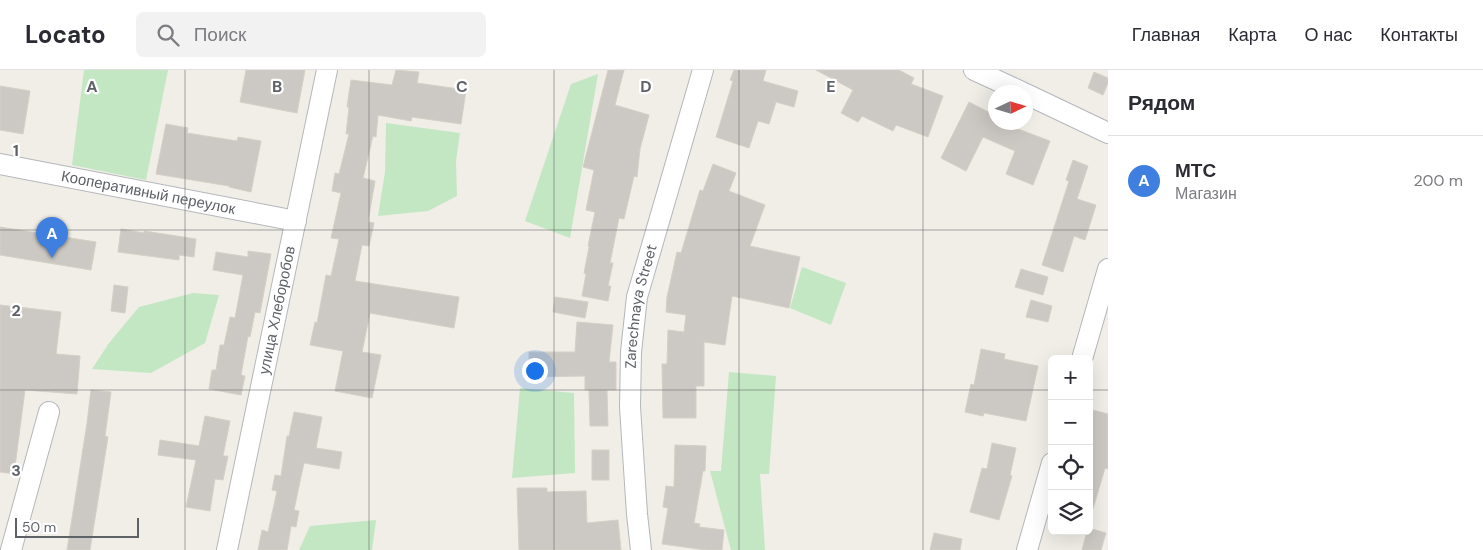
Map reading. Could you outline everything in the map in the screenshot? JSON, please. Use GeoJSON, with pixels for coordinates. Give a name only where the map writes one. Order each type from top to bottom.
{"type":"FeatureCollection","features":[{"type":"Feature","properties":{"kind":"street","name":"улица Хлеборобов"},"geometry":{"type":"LineString","coordinates":[[227,550],[327,70]]}},
{"type":"Feature","properties":{"kind":"street","name":"Zarechnaya Street"},"geometry":{"type":"LineString","coordinates":[[641,550],[630,407],[631,352],[637,297],[703,70]]}},
{"type":"Feature","properties":{"kind":"street"},"geometry":{"type":"LineString","coordinates":[[974,70],[1007,85]]}},
{"type":"Feature","properties":{"kind":"street"},"geometry":{"type":"LineString","coordinates":[[1033,97],[1108,133]]}},
{"type":"Feature","properties":{"kind":"street","name":"Кооперативный переулок"},"geometry":{"type":"LineString","coordinates":[[0,164],[296,221]]}},
{"type":"Feature","properties":{"kind":"street"},"geometry":{"type":"LineString","coordinates":[[1083,355],[1108,269]]}},
{"type":"Feature","properties":{"kind":"street"},"geometry":{"type":"LineString","coordinates":[[11,550],[49,412]]}},
{"type":"Feature","properties":{"kind":"street"},"geometry":{"type":"LineString","coordinates":[[1027,550],[1048,477]]}},
{"type":"Feature","properties":{"kind":"green space"},"geometry":{"type":"Polygon","coordinates":[[[84,70],[168,70],[146,180],[72,165],[84,70]]]}},
{"type":"Feature","properties":{"kind":"green space"},"geometry":{"type":"Polygon","coordinates":[[[598,74],[570,238],[525,221],[571,84],[598,74]]]}},
{"type":"Feature","properties":{"kind":"green space"},"geometry":{"type":"Polygon","coordinates":[[[386,123],[460,133],[456,161],[457,196],[428,211],[378,216],[385,172],[386,123]]]}},
{"type":"Feature","properties":{"kind":"green space"},"geometry":{"type":"Polygon","coordinates":[[[802,267],[846,283],[831,325],[790,308],[802,267]]]}},
{"type":"Feature","properties":{"kind":"green space"},"geometry":{"type":"Polygon","coordinates":[[[193,293],[219,295],[205,343],[151,373],[92,369],[109,343],[139,307],[193,293]]]}},
{"type":"Feature","properties":{"kind":"green space"},"geometry":{"type":"Polygon","coordinates":[[[729,372],[776,376],[769,474],[760,474],[765,550],[731,550],[710,471],[721,471],[729,372]]]}},
{"type":"Feature","properties":{"kind":"green space"},"geometry":{"type":"Polygon","coordinates":[[[520,388],[574,393],[575,473],[512,478],[520,388]]]}},
{"type":"Feature","properties":{"kind":"green space"},"geometry":{"type":"Polygon","coordinates":[[[376,520],[372,550],[299,550],[310,526],[376,520]]]}},
{"type":"Feature","properties":{"kind":"building"},"geometry":{"type":"Polygon","coordinates":[[[246,70],[305,70],[297,113],[240,102],[246,70]]]}},
{"type":"Feature","properties":{"kind":"building"},"geometry":{"type":"Polygon","coordinates":[[[396,70],[419,72],[417,83],[466,90],[461,124],[412,117],[411,121],[378,115],[376,137],[373,136],[363,178],[375,181],[368,222],[374,223],[369,246],[362,245],[355,281],[459,297],[454,328],[370,313],[362,352],[381,355],[372,398],[335,391],[343,351],[310,345],[315,322],[317,323],[326,275],[331,276],[339,239],[331,238],[341,193],[332,191],[335,173],[339,174],[349,134],[346,134],[351,80],[392,85],[396,70]]]}},
{"type":"Feature","properties":{"kind":"building"},"geometry":{"type":"Polygon","coordinates":[[[608,70],[624,70],[615,105],[649,115],[640,149],[637,177],[634,176],[624,219],[619,218],[610,263],[613,263],[608,286],[611,286],[608,301],[582,296],[588,246],[595,212],[586,210],[594,170],[583,167],[608,70]]]}},
{"type":"Feature","properties":{"kind":"building"},"geometry":{"type":"Polygon","coordinates":[[[734,70],[766,70],[763,81],[798,91],[794,107],[776,102],[769,124],[758,121],[749,148],[716,137],[733,81],[730,80],[734,70]]]}},
{"type":"Feature","properties":{"kind":"building"},"geometry":{"type":"Polygon","coordinates":[[[816,70],[899,70],[914,78],[911,84],[943,96],[928,137],[896,125],[893,131],[862,116],[858,122],[841,113],[853,90],[816,70]]]}},
{"type":"Feature","properties":{"kind":"building"},"geometry":{"type":"Polygon","coordinates":[[[1094,72],[1108,78],[1103,95],[1088,88],[1094,72]]]}},
{"type":"Feature","properties":{"kind":"building"},"geometry":{"type":"Polygon","coordinates":[[[0,86],[30,91],[23,134],[0,130],[0,86]]]}},
{"type":"Feature","properties":{"kind":"building"},"geometry":{"type":"Polygon","coordinates":[[[969,102],[988,112],[988,130],[1021,130],[1050,141],[1033,185],[1006,174],[1015,151],[983,137],[966,171],[941,158],[969,102]]]}},
{"type":"Feature","properties":{"kind":"building"},"geometry":{"type":"Polygon","coordinates":[[[166,124],[188,128],[187,133],[237,141],[238,137],[261,141],[251,192],[229,186],[156,174],[166,124]]]}},
{"type":"Feature","properties":{"kind":"building"},"geometry":{"type":"Polygon","coordinates":[[[1073,160],[1088,166],[1077,199],[1096,205],[1085,240],[1074,236],[1063,272],[1042,265],[1069,181],[1066,180],[1073,160]]]}},
{"type":"Feature","properties":{"kind":"building"},"geometry":{"type":"Polygon","coordinates":[[[713,164],[736,173],[729,191],[765,205],[750,246],[800,257],[789,308],[732,296],[725,345],[704,342],[704,386],[696,386],[696,418],[663,418],[662,364],[667,364],[668,330],[684,332],[686,315],[666,312],[667,297],[677,252],[681,253],[700,190],[703,191],[713,164]]]}},
{"type":"Feature","properties":{"kind":"building"},"geometry":{"type":"Polygon","coordinates":[[[0,227],[96,242],[91,270],[0,255],[0,227]]]}},
{"type":"Feature","properties":{"kind":"building"},"geometry":{"type":"Polygon","coordinates":[[[121,229],[196,239],[194,257],[179,255],[179,260],[118,252],[121,229]]]}},
{"type":"Feature","properties":{"kind":"building"},"geometry":{"type":"Polygon","coordinates":[[[248,251],[271,254],[260,313],[255,312],[250,337],[248,336],[241,375],[245,376],[241,395],[209,389],[212,370],[216,370],[220,345],[224,345],[230,317],[235,318],[243,275],[213,270],[216,252],[248,257],[248,251]]]}},
{"type":"Feature","properties":{"kind":"building"},"geometry":{"type":"Polygon","coordinates":[[[1021,269],[1048,277],[1043,295],[1015,287],[1021,269]]]}},
{"type":"Feature","properties":{"kind":"building"},"geometry":{"type":"Polygon","coordinates":[[[114,285],[128,287],[125,313],[111,311],[114,285]]]}},
{"type":"Feature","properties":{"kind":"building"},"geometry":{"type":"Polygon","coordinates":[[[555,297],[588,302],[585,318],[553,312],[555,297]]]}},
{"type":"Feature","properties":{"kind":"building"},"geometry":{"type":"Polygon","coordinates":[[[1031,300],[1052,306],[1048,322],[1026,317],[1031,300]]]}},
{"type":"Feature","properties":{"kind":"building"},"geometry":{"type":"Polygon","coordinates":[[[0,305],[61,312],[56,354],[80,356],[77,394],[25,390],[14,474],[0,472],[0,305]]]}},
{"type":"Feature","properties":{"kind":"building"},"geometry":{"type":"Polygon","coordinates":[[[577,322],[613,325],[609,362],[616,362],[616,390],[607,390],[608,426],[590,426],[589,390],[585,390],[585,376],[529,377],[529,352],[575,352],[577,322]]]}},
{"type":"Feature","properties":{"kind":"building"},"geometry":{"type":"Polygon","coordinates":[[[981,349],[1005,354],[1004,359],[1038,366],[1026,421],[984,413],[983,416],[965,412],[971,384],[974,385],[981,349]]]}},
{"type":"Feature","properties":{"kind":"building"},"geometry":{"type":"Polygon","coordinates":[[[91,390],[111,392],[105,436],[108,437],[90,550],[67,550],[87,423],[91,390]]]}},
{"type":"Feature","properties":{"kind":"building"},"geometry":{"type":"Polygon","coordinates":[[[1093,410],[1108,414],[1108,469],[1105,468],[1093,509],[1093,410]]]}},
{"type":"Feature","properties":{"kind":"building"},"geometry":{"type":"Polygon","coordinates":[[[294,412],[322,417],[316,448],[342,452],[339,469],[304,463],[294,510],[299,511],[296,527],[291,526],[287,550],[258,550],[262,530],[268,532],[277,491],[272,490],[275,475],[281,476],[287,436],[289,436],[294,412]]]}},
{"type":"Feature","properties":{"kind":"building"},"geometry":{"type":"Polygon","coordinates":[[[205,416],[230,421],[223,456],[228,456],[223,480],[215,479],[210,511],[186,507],[196,460],[158,455],[160,440],[199,446],[205,416]]]}},
{"type":"Feature","properties":{"kind":"building"},"geometry":{"type":"Polygon","coordinates":[[[992,443],[1016,448],[1010,475],[1012,476],[999,520],[970,512],[982,468],[987,469],[992,443]]]}},
{"type":"Feature","properties":{"kind":"building"},"geometry":{"type":"Polygon","coordinates":[[[675,445],[706,446],[705,471],[703,471],[694,523],[700,524],[699,527],[724,530],[722,550],[706,550],[662,544],[668,508],[663,507],[666,486],[674,487],[675,445]]]}},
{"type":"Feature","properties":{"kind":"building"},"geometry":{"type":"Polygon","coordinates":[[[592,450],[609,450],[609,480],[592,480],[592,450]]]}},
{"type":"Feature","properties":{"kind":"building"},"geometry":{"type":"Polygon","coordinates":[[[517,488],[547,488],[547,492],[586,491],[587,523],[618,520],[621,550],[519,550],[517,488]]]}},
{"type":"Feature","properties":{"kind":"building"},"geometry":{"type":"Polygon","coordinates":[[[1093,529],[1106,533],[1101,550],[1082,550],[1086,535],[1093,535],[1093,529]]]}},
{"type":"Feature","properties":{"kind":"building"},"geometry":{"type":"Polygon","coordinates":[[[934,533],[962,539],[960,550],[930,550],[934,533]]]}},
{"type":"Feature","properties":{"kind":"place","name":"МТС"},"geometry":{"type":"Point","coordinates":[52,258]}}]}
